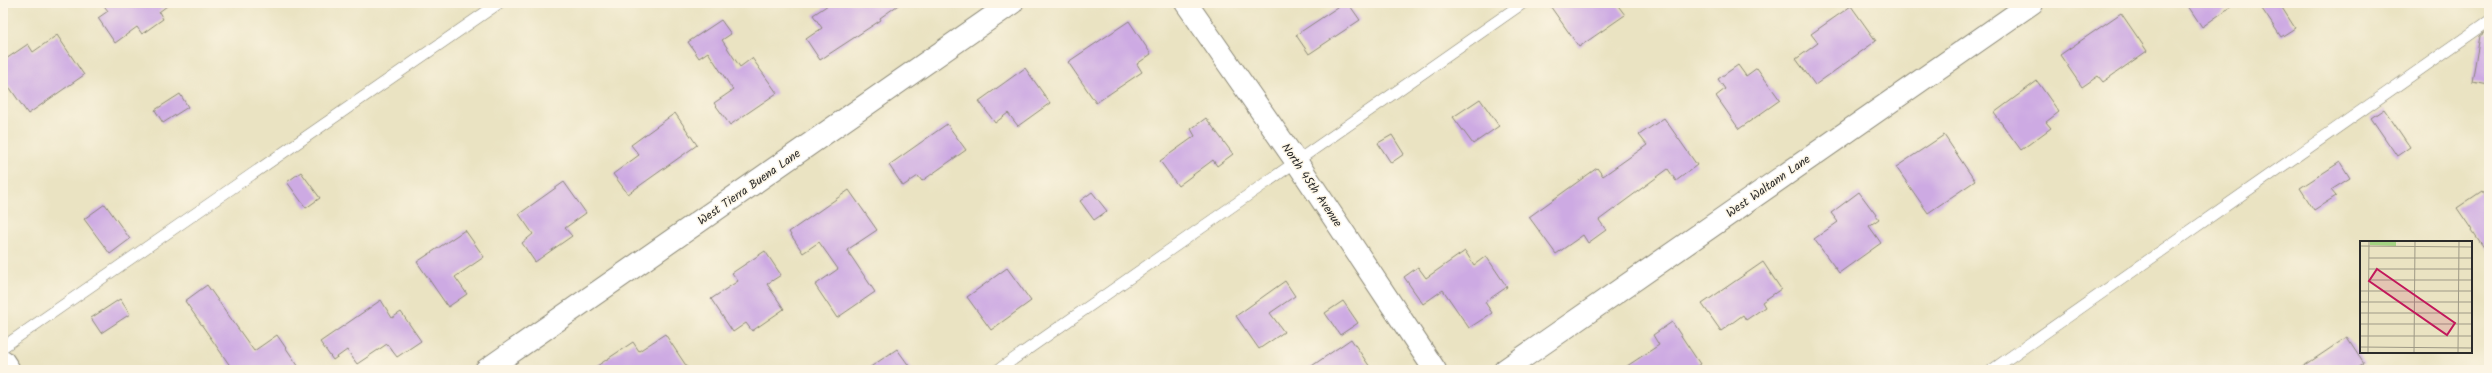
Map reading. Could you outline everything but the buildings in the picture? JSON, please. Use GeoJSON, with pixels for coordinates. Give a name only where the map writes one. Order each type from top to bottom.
{"type":"FeatureCollection","features":[{"type":"Feature","properties":{"kind":"street","name":"West Tierra Buena Lane"},"geometry":{"type":"LineString","coordinates":[[486,370],[1012,3]]}},
{"type":"Feature","properties":{"kind":"street","name":"North 45th Avenue"},"geometry":{"type":"LineString","coordinates":[[1186,3],[1296,161],[1435,370]]}},
{"type":"Feature","properties":{"kind":"street","name":"West Waltann Lane"},"geometry":{"type":"LineString","coordinates":[[1505,370],[2032,3]]}},
{"type":"Feature","properties":{"kind":"street"},"geometry":{"type":"LineString","coordinates":[[3,361],[9,370]]}},
{"type":"Feature","properties":{"kind":"lane"},"geometry":{"type":"LineString","coordinates":[[3,347],[499,3]]}},
{"type":"Feature","properties":{"kind":"lane"},"geometry":{"type":"LineString","coordinates":[[998,370],[1523,3]]}},
{"type":"Feature","properties":{"kind":"lane"},"geometry":{"type":"LineString","coordinates":[[1992,370],[2489,21]]}}]}
